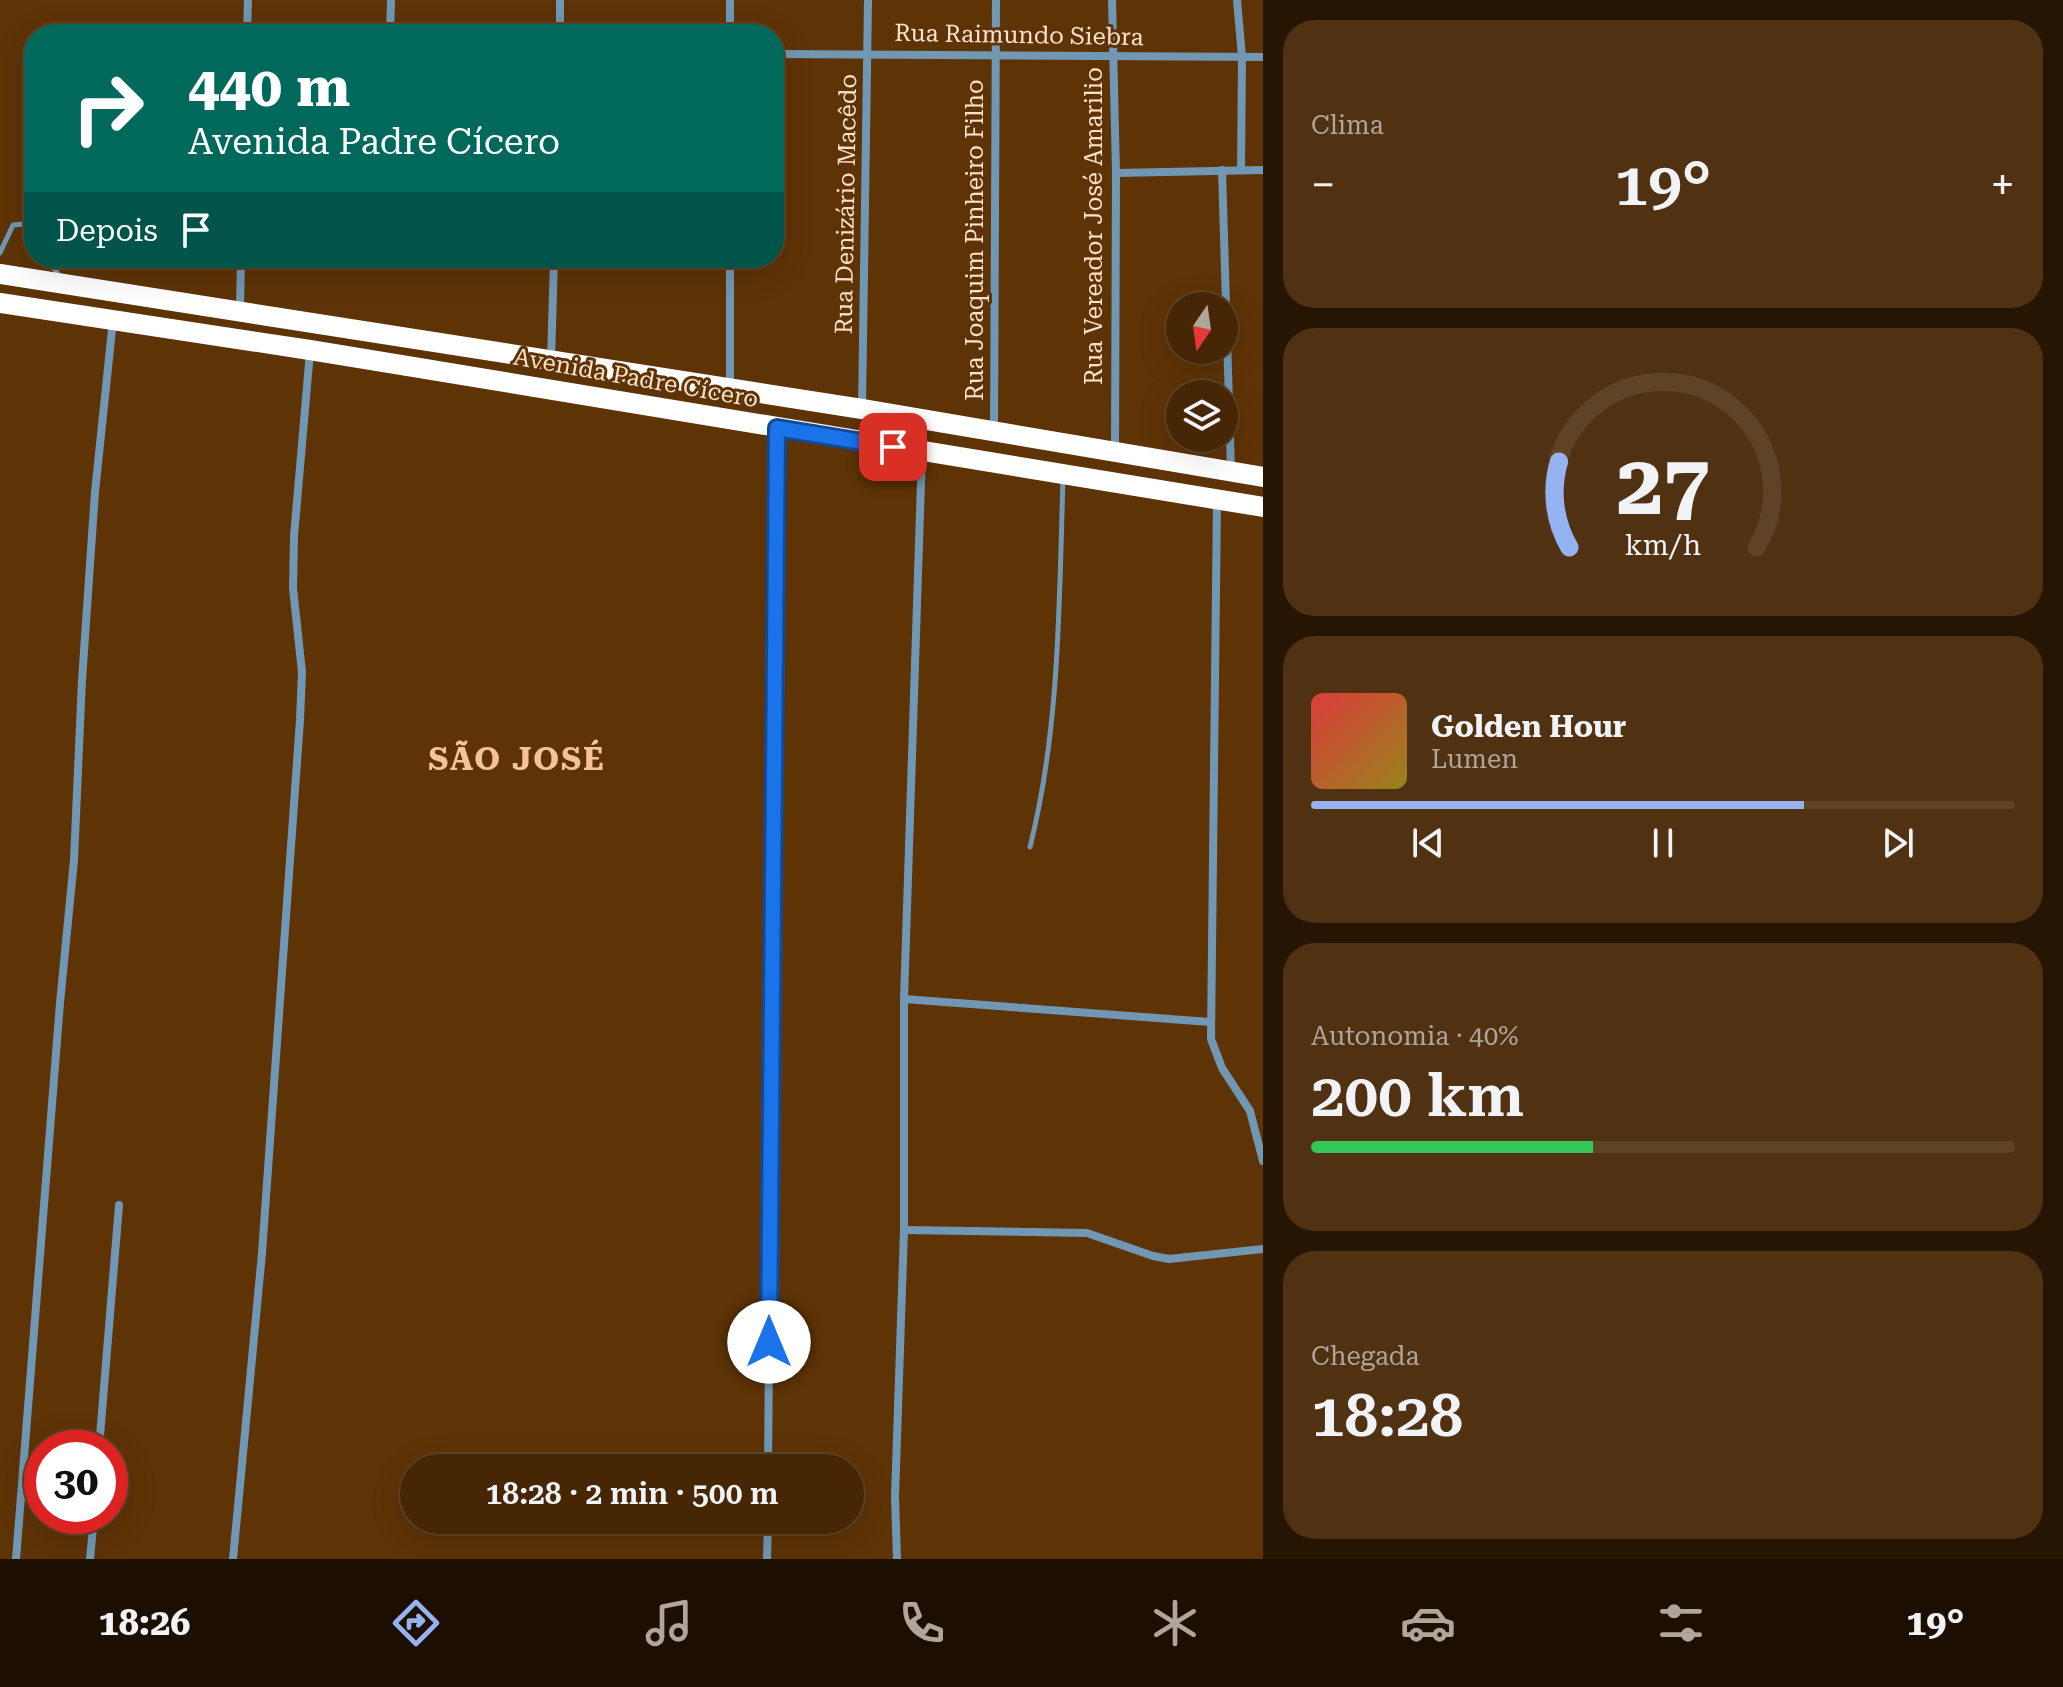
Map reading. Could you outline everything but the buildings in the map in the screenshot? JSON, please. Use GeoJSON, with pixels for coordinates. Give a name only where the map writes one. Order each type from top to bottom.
{"type":"FeatureCollection","features":[{"type":"Feature","properties":{"kind":"highway","name":"Avenida Padre Cícero"},"geometry":{"type":"LineString","coordinates":[[0,274],[862,409],[1263,477]]}},
{"type":"Feature","properties":{"kind":"highway","name":"Avenida Padre Cícero"},"geometry":{"type":"LineString","coordinates":[[0,303],[310,350],[1263,507]]}},
{"type":"Feature","properties":{"kind":"street"},"geometry":{"type":"LineString","coordinates":[[247,24],[248,0]]}},
{"type":"Feature","properties":{"kind":"street"},"geometry":{"type":"LineString","coordinates":[[390,24],[391,0]]}},
{"type":"Feature","properties":{"kind":"street"},"geometry":{"type":"LineString","coordinates":[[560,0],[560,24]]}},
{"type":"Feature","properties":{"kind":"street"},"geometry":{"type":"LineString","coordinates":[[730,0],[730,24]]}},
{"type":"Feature","properties":{"kind":"street","name":"Rua Denizário Macêdo"},"geometry":{"type":"LineString","coordinates":[[862,409],[868,0]]}},
{"type":"Feature","properties":{"kind":"street","name":"Rua Joaquim Pinheiro Filho"},"geometry":{"type":"LineString","coordinates":[[994,433],[996,0]]}},
{"type":"Feature","properties":{"kind":"street","name":"Rua Vereador José Amarilio"},"geometry":{"type":"LineString","coordinates":[[1112,0],[1116,173],[1115,452]]}},
{"type":"Feature","properties":{"kind":"street"},"geometry":{"type":"LineString","coordinates":[[1237,0],[1242,57],[1241,170]]}},
{"type":"Feature","properties":{"kind":"street","name":"Rua Raimundo Siebra"},"geometry":{"type":"LineString","coordinates":[[784,54],[1263,57]]}},
{"type":"Feature","properties":{"kind":"street"},"geometry":{"type":"LineString","coordinates":[[1222,170],[1231,471]]}},
{"type":"Feature","properties":{"kind":"street"},"geometry":{"type":"LineString","coordinates":[[1116,173],[1263,170]]}},
{"type":"Feature","properties":{"kind":"street"},"geometry":{"type":"LineString","coordinates":[[240,310],[241,268]]}},
{"type":"Feature","properties":{"kind":"street"},"geometry":{"type":"LineString","coordinates":[[551,361],[554,268]]}},
{"type":"Feature","properties":{"kind":"street"},"geometry":{"type":"LineString","coordinates":[[730,268],[730,390]]}},
{"type":"Feature","properties":{"kind":"street"},"geometry":{"type":"LineString","coordinates":[[16,1559],[74,860],[95,492],[113,320]]}},
{"type":"Feature","properties":{"kind":"street"},"geometry":{"type":"LineString","coordinates":[[233,1559],[262,1253],[300,720],[302,672],[293,588],[294,536],[310,350]]}},
{"type":"Feature","properties":{"kind":"street"},"geometry":{"type":"LineString","coordinates":[[768,1454],[777,428]]}},
{"type":"Feature","properties":{"kind":"street"},"geometry":{"type":"LineString","coordinates":[[897,1559],[895,1497],[904,1230],[904,999],[922,452]]}},
{"type":"Feature","properties":{"kind":"street"},"geometry":{"type":"LineString","coordinates":[[1217,499],[1210,1022],[1215,1054],[1250,1111],[1263,1161]]}},
{"type":"Feature","properties":{"kind":"street"},"geometry":{"type":"LineString","coordinates":[[904,999],[1210,1022]]}},
{"type":"Feature","properties":{"kind":"street"},"geometry":{"type":"LineString","coordinates":[[100,1430],[119,1205]]}},
{"type":"Feature","properties":{"kind":"street"},"geometry":{"type":"LineString","coordinates":[[904,1230],[1087,1233],[1169,1259],[1263,1249]]}},
{"type":"Feature","properties":{"kind":"street"},"geometry":{"type":"LineString","coordinates":[[90,1559],[92,1534]]}},
{"type":"Feature","properties":{"kind":"street"},"geometry":{"type":"LineString","coordinates":[[767,1559],[768,1534]]}},
{"type":"Feature","properties":{"kind":"lane"},"geometry":{"type":"LineString","coordinates":[[0,253],[13,225],[24,224]]}},
{"type":"Feature","properties":{"kind":"lane"},"geometry":{"type":"LineString","coordinates":[[54,268],[66,284]]}},
{"type":"Feature","properties":{"kind":"lane"},"geometry":{"type":"LineString","coordinates":[[1030,847],[1042,799],[1052,715],[1064,474]]}},
{"type":"Feature","properties":{"kind":"district","name":"SÃO JOSÉ"},"geometry":{"type":"Point","coordinates":[517,759]}},
{"type":"Feature","properties":{"kind":"route"},"geometry":{"type":"LineString","coordinates":[[769,1342],[777,428],[893,447]]}}]}
